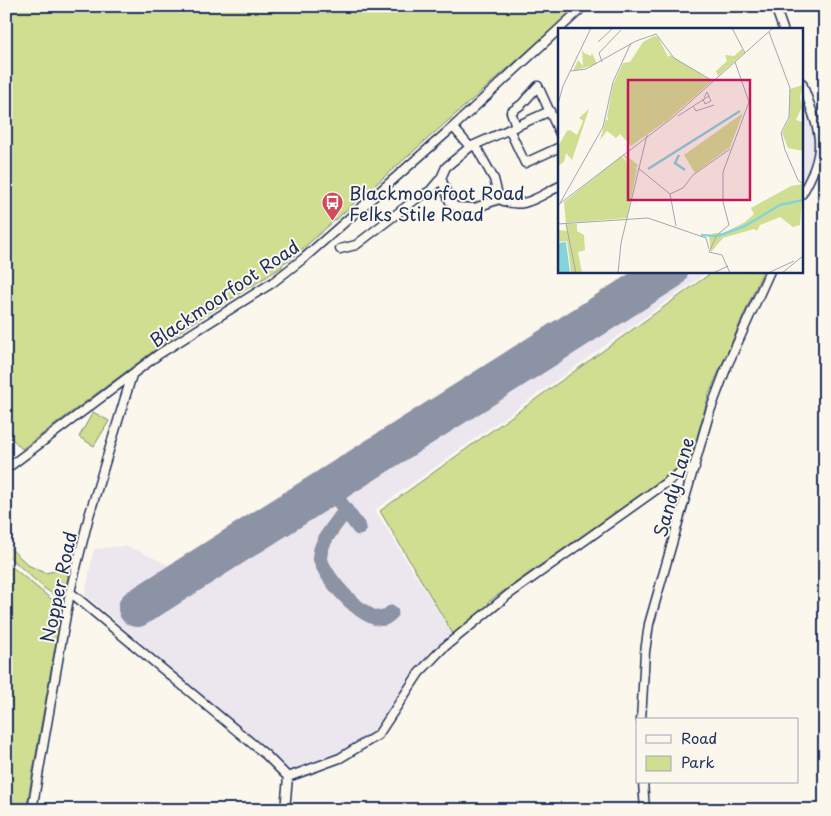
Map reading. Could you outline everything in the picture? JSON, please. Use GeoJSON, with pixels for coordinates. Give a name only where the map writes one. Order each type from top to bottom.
{"type":"FeatureCollection","features":[{"type":"Feature","properties":{"kind":"street"},"geometry":{"type":"LineString","coordinates":[[775,6],[783,28]]}},
{"type":"Feature","properties":{"kind":"street","name":"Blackmoorfoot Road"},"geometry":{"type":"LineString","coordinates":[[6,468],[183,338],[272,283],[304,258],[453,127],[579,7]]}},
{"type":"Feature","properties":{"kind":"street"},"geometry":{"type":"LineString","coordinates":[[558,129],[538,86],[522,104],[511,112],[512,128],[525,162],[558,148]]}},
{"type":"Feature","properties":{"kind":"street"},"geometry":{"type":"LineString","coordinates":[[804,88],[821,142],[818,160],[804,190]]}},
{"type":"Feature","properties":{"kind":"street"},"geometry":{"type":"LineString","coordinates":[[340,250],[356,245],[416,199],[430,191],[441,178],[449,163],[473,146],[550,111]]}},
{"type":"Feature","properties":{"kind":"street"},"geometry":{"type":"LineString","coordinates":[[453,127],[473,146],[494,179],[499,199]]}},
{"type":"Feature","properties":{"kind":"street"},"geometry":{"type":"LineString","coordinates":[[441,178],[450,202],[456,207],[475,208],[499,199],[512,205],[520,205],[558,187]]}},
{"type":"Feature","properties":{"kind":"street","name":"Sandy Lane"},"geometry":{"type":"LineString","coordinates":[[641,718],[645,652],[649,624],[710,411],[727,366],[770,272]]}},
{"type":"Feature","properties":{"kind":"street","name":"Nopper Road"},"geometry":{"type":"LineString","coordinates":[[32,810],[70,592],[89,516],[132,375]]}},
{"type":"Feature","properties":{"kind":"street"},"geometry":{"type":"LineString","coordinates":[[288,777],[340,758],[378,735],[419,673],[442,648],[508,595],[680,472],[695,467]]}},
{"type":"Feature","properties":{"kind":"street"},"geometry":{"type":"LineString","coordinates":[[70,592],[266,755],[288,777]]}},
{"type":"Feature","properties":{"kind":"street"},"geometry":{"type":"LineString","coordinates":[[285,810],[288,777]]}},
{"type":"Feature","properties":{"kind":"street"},"geometry":{"type":"LineString","coordinates":[[643,784],[645,810]]}},
{"type":"Feature","properties":{"kind":"shaded area"},"geometry":{"type":"Polygon","coordinates":[[[808,117],[817,143],[804,178],[804,122],[808,117]]]}},
{"type":"Feature","properties":{"kind":"shaded area"},"geometry":{"type":"Polygon","coordinates":[[[640,272],[708,272],[375,510],[455,639],[415,669],[374,733],[339,755],[297,772],[290,770],[85,595],[94,549],[124,546],[168,565],[583,302],[600,299],[640,272]]]}},
{"type":"Feature","properties":{"kind":"green space"},"geometry":{"type":"Polygon","coordinates":[[[6,6],[565,6],[573,11],[292,258],[282,264],[282,267],[183,329],[22,449],[6,432],[6,6]]]}},
{"type":"Feature","properties":{"kind":"green space"},"geometry":{"type":"Polygon","coordinates":[[[713,272],[763,272],[709,394],[691,459],[488,602],[490,605],[453,634],[380,511],[713,272]]]}},
{"type":"Feature","properties":{"kind":"green space"},"geometry":{"type":"Polygon","coordinates":[[[93,412],[109,421],[94,446],[79,437],[93,412]]]}},
{"type":"Feature","properties":{"kind":"green space"},"geometry":{"type":"Polygon","coordinates":[[[6,544],[28,565],[45,573],[66,569],[68,577],[63,601],[44,588],[6,554],[6,544]]]}},
{"type":"Feature","properties":{"kind":"green space"},"geometry":{"type":"Polygon","coordinates":[[[6,562],[62,608],[26,810],[6,810],[6,562]]]}},
{"type":"Feature","properties":{"kind":"taxiway"},"geometry":{"type":"LineString","coordinates":[[353,472],[339,493],[339,501],[359,528]]}},
{"type":"Feature","properties":{"kind":"taxiway"},"geometry":{"type":"LineString","coordinates":[[345,511],[330,531],[321,548],[321,562],[334,584],[355,605],[376,618],[384,618],[391,613]]}},
{"type":"Feature","properties":{"kind":"runway"},"geometry":{"type":"LineString","coordinates":[[137,608],[667,272]]}},
{"type":"Feature","properties":{"kind":"place","name":"Blackmoorfoot Road Felks Stile Road"},"geometry":{"type":"Point","coordinates":[333,221]}}]}
